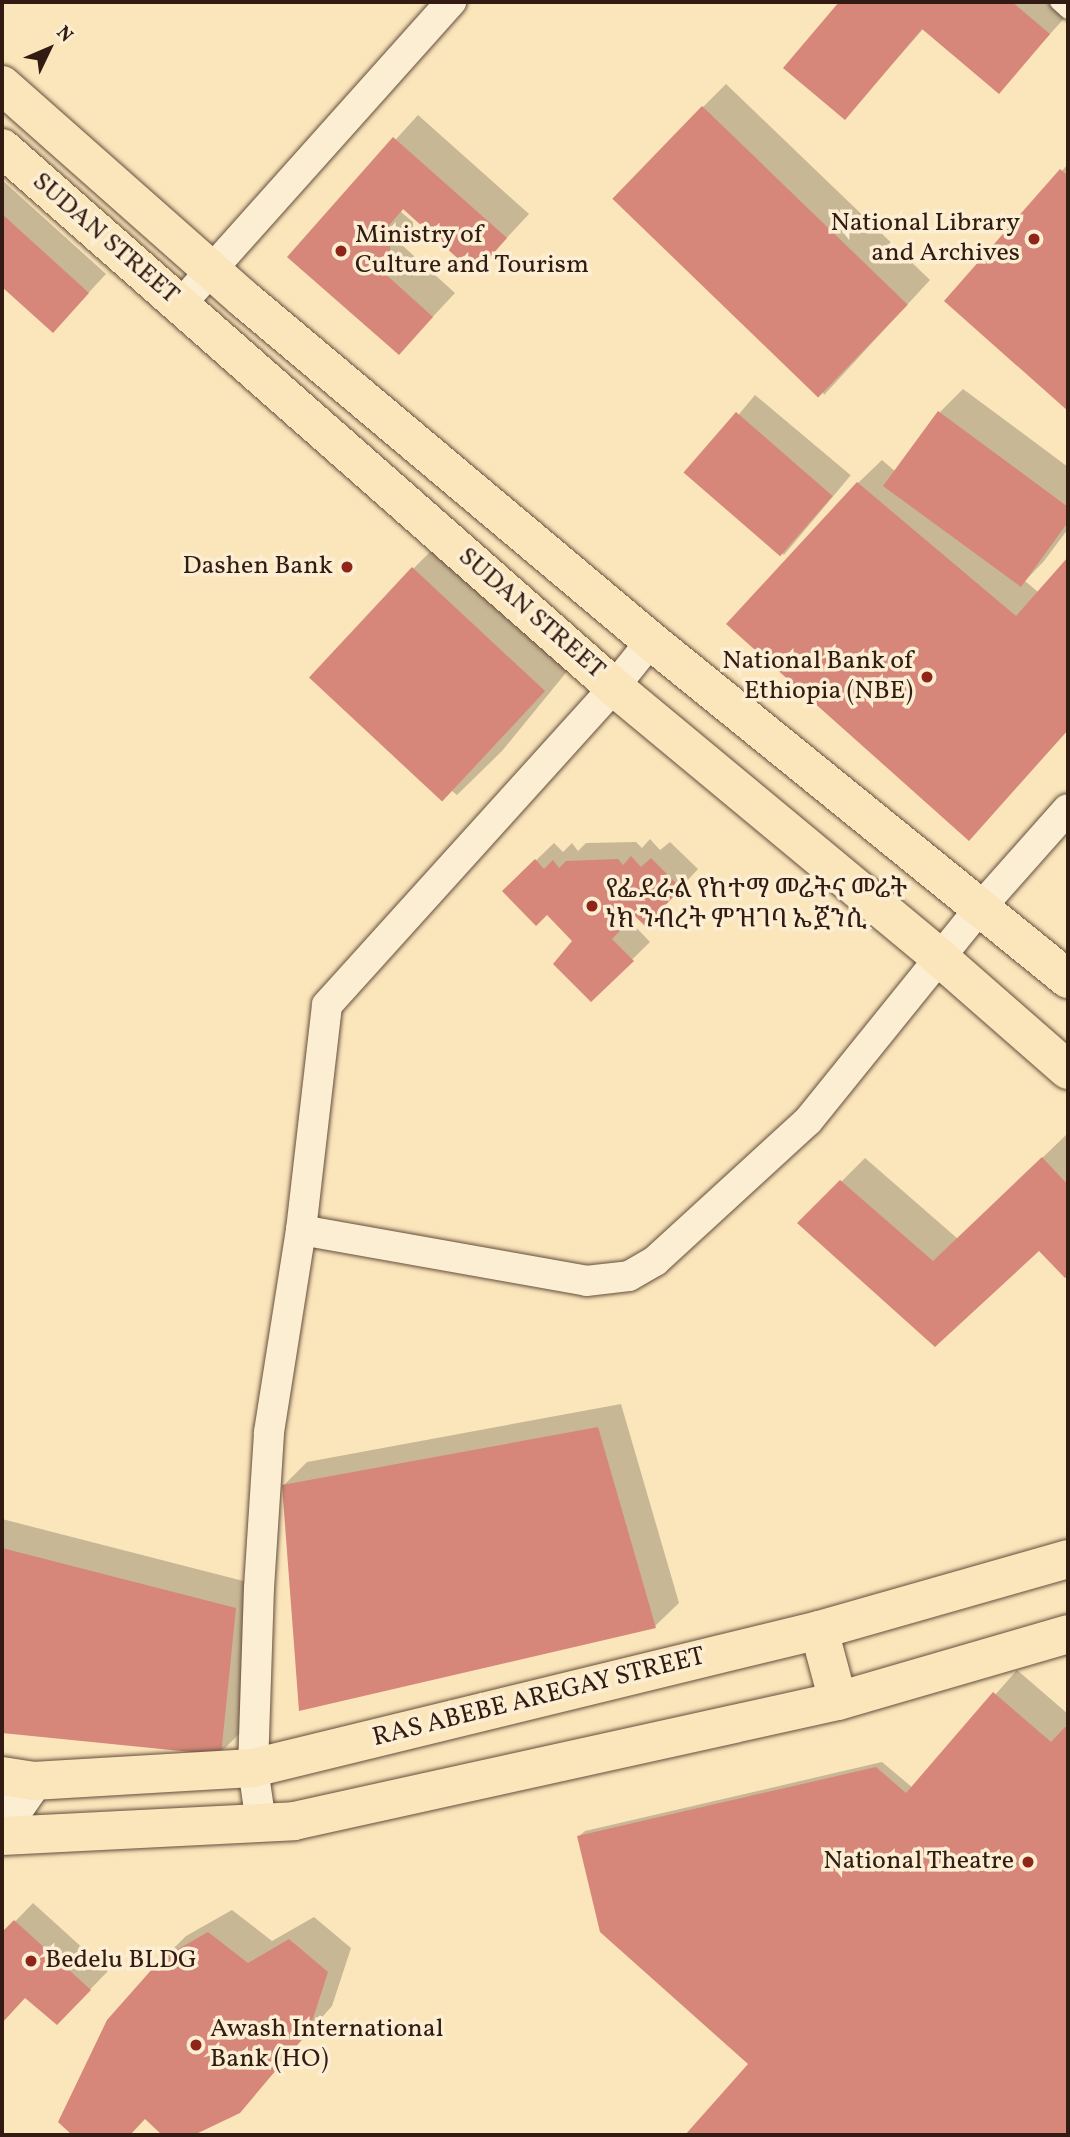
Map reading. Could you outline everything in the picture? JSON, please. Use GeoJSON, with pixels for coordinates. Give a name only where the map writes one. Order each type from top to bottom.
{"type":"FeatureCollection","features":[{"type":"Feature","properties":{"kind":"main road","name":"SUDAN STREET"},"geometry":{"type":"LineString","coordinates":[[2,85],[212,270],[651,640],[1068,979]]}},
{"type":"Feature","properties":{"kind":"main road","name":"SUDAN STREET"},"geometry":{"type":"LineString","coordinates":[[2,148],[614,687],[940,958],[1068,1070]]}},
{"type":"Feature","properties":{"kind":"main road","name":"RAS ABEBE AREGAY STREET"},"geometry":{"type":"LineString","coordinates":[[17,1778],[253,1768],[819,1630],[1068,1559]]}},
{"type":"Feature","properties":{"kind":"main road"},"geometry":{"type":"LineString","coordinates":[[819,1630],[838,1701]]}},
{"type":"Feature","properties":{"kind":"main road"},"geometry":{"type":"LineString","coordinates":[[2,1836],[295,1821],[838,1701],[1068,1634]]}},
{"type":"Feature","properties":{"kind":"street"},"geometry":{"type":"LineString","coordinates":[[180,305],[452,2]]}},
{"type":"Feature","properties":{"kind":"street"},"geometry":{"type":"LineString","coordinates":[[261,1823],[253,1768],[259,1588],[270,1432],[301,1230],[327,1005],[614,687],[651,640]]}},
{"type":"Feature","properties":{"kind":"street"},"geometry":{"type":"LineString","coordinates":[[301,1230],[586,1281],[629,1276],[655,1261],[808,1121],[980,908],[1068,809]]}},
{"type":"Feature","properties":{"kind":"street"},"geometry":{"type":"LineString","coordinates":[[2,1826],[17,1778]]}},
{"type":"Feature","properties":{"kind":"lane"},"geometry":{"type":"LineString","coordinates":[[1058,2],[1068,11]]}},
{"type":"Feature","properties":{"kind":"building"},"geometry":{"type":"Polygon","coordinates":[[[839,2],[1012,2],[1050,34],[999,94],[922,29],[845,120],[783,68],[839,2]]]}},
{"type":"Feature","properties":{"kind":"building"},"geometry":{"type":"Polygon","coordinates":[[[702,106],[908,305],[818,397],[612,199],[702,106]]]}},
{"type":"Feature","properties":{"kind":"building","name":"Ministry of Culture and Tourism"},"geometry":{"type":"Polygon","coordinates":[[[393,137],[507,238],[475,274],[403,209],[380,236],[390,245],[390,260],[381,270],[433,317],[399,355],[287,257],[393,137]]]}},
{"type":"Feature","properties":{"kind":"building","name":"National Library and Archives"},"geometry":{"type":"Polygon","coordinates":[[[1060,169],[1068,176],[1068,411],[944,301],[1060,169]]]}},
{"type":"Feature","properties":{"kind":"building"},"geometry":{"type":"Polygon","coordinates":[[[2,214],[89,293],[53,333],[2,287],[2,214]]]}},
{"type":"Feature","properties":{"kind":"building"},"geometry":{"type":"Polygon","coordinates":[[[938,411],[1068,507],[1068,522],[1021,587],[883,486],[938,411]]]}},
{"type":"Feature","properties":{"kind":"building"},"geometry":{"type":"Polygon","coordinates":[[[736,412],[833,496],[780,556],[684,472],[736,412]]]}},
{"type":"Feature","properties":{"kind":"building","name":"National Bank of Ethiopia (NBE)"},"geometry":{"type":"Polygon","coordinates":[[[857,482],[1016,616],[1068,557],[1068,730],[969,841],[726,624],[857,482]]]}},
{"type":"Feature","properties":{"kind":"building"},"geometry":{"type":"Polygon","coordinates":[[[412,567],[545,691],[442,802],[309,677],[412,567]]]}},
{"type":"Feature","properties":{"kind":"building"},"geometry":{"type":"Polygon","coordinates":[[[631,856],[641,867],[651,858],[681,888],[646,927],[635,916],[612,939],[634,961],[591,1002],[553,964],[572,941],[547,915],[536,926],[502,891],[535,859],[544,869],[553,860],[559,868],[566,861],[618,859],[623,865],[631,856]]]}},
{"type":"Feature","properties":{"kind":"building"},"geometry":{"type":"Polygon","coordinates":[[[1042,1157],[1068,1185],[1068,1275],[1065,1278],[1039,1251],[935,1347],[797,1223],[840,1180],[933,1261],[1042,1157]]]}},
{"type":"Feature","properties":{"kind":"building"},"geometry":{"type":"Polygon","coordinates":[[[598,1427],[656,1628],[299,1711],[282,1485],[598,1427]]]}},
{"type":"Feature","properties":{"kind":"building"},"geometry":{"type":"Polygon","coordinates":[[[2,1548],[236,1608],[221,1755],[2,1733],[2,1548]]]}},
{"type":"Feature","properties":{"kind":"building","name":"National Theatre"},"geometry":{"type":"Polygon","coordinates":[[[993,1692],[1051,1742],[1065,1727],[1068,1729],[1068,2135],[685,2135],[748,2064],[600,1932],[577,1836],[876,1767],[906,1793],[993,1692]]]}},
{"type":"Feature","properties":{"kind":"building","name":"Bedelu BLDG"},"geometry":{"type":"Polygon","coordinates":[[[14,1920],[91,1990],[57,2025],[25,1998],[2,2023],[2,1932],[14,1920]]]}},
{"type":"Feature","properties":{"kind":"building","name":"Awash International Bank (HO)"},"geometry":{"type":"Polygon","coordinates":[[[208,1932],[248,1963],[289,1939],[328,1972],[309,2031],[240,2113],[194,2135],[162,2135],[145,2119],[130,2135],[72,2135],[58,2122],[107,2020],[161,1959],[208,1932]]]}},
{"type":"Feature","properties":{"kind":"place","name":"National Library and Archives"},"geometry":{"type":"Point","coordinates":[1034,239]}},
{"type":"Feature","properties":{"kind":"place","name":"Ministry of Culture and Tourism"},"geometry":{"type":"Point","coordinates":[341,251]}},
{"type":"Feature","properties":{"kind":"place","name":"Dashen Bank"},"geometry":{"type":"Point","coordinates":[347,567]}},
{"type":"Feature","properties":{"kind":"place","name":"National Bank of Ethiopia (NBE)"},"geometry":{"type":"Point","coordinates":[927,677]}},
{"type":"Feature","properties":{"kind":"place","name":"የፌደራል የከተማ መሬትና መሬት ነክ ንብረት ምዝገባ ኤጀንሲ"},"geometry":{"type":"Point","coordinates":[592,906]}},
{"type":"Feature","properties":{"kind":"place","name":"National Theatre"},"geometry":{"type":"Point","coordinates":[1028,1862]}},
{"type":"Feature","properties":{"kind":"place","name":"Bedelu BLDG"},"geometry":{"type":"Point","coordinates":[31,1961]}},
{"type":"Feature","properties":{"kind":"place","name":"Awash International Bank (HO)"},"geometry":{"type":"Point","coordinates":[196,2045]}}]}
